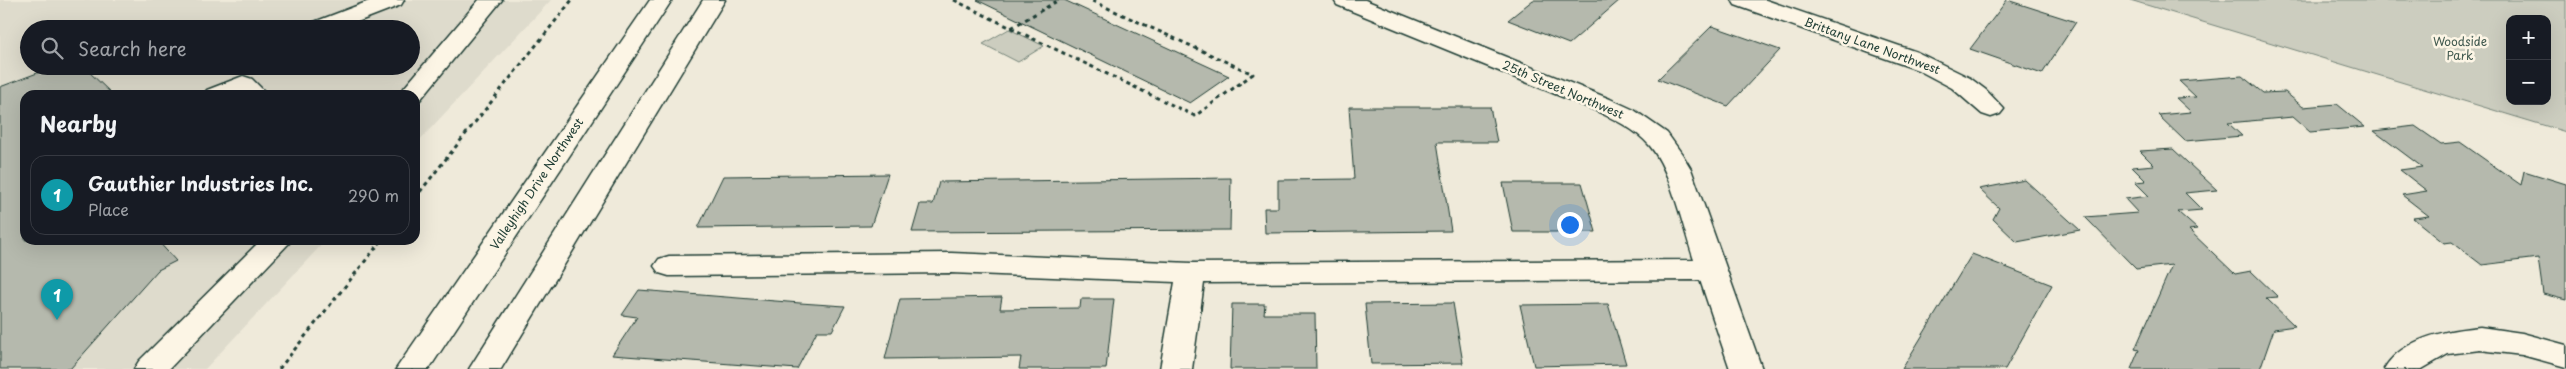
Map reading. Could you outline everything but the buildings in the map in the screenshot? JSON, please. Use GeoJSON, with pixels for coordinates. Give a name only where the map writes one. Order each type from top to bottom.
{"type":"FeatureCollection","features":[{"type":"Feature","properties":{"kind":"street"},"geometry":{"type":"LineString","coordinates":[[341,20],[393,0]]}},
{"type":"Feature","properties":{"kind":"street"},"geometry":{"type":"LineString","coordinates":[[416,90],[492,0]]}},
{"type":"Feature","properties":{"kind":"street","name":"Valleyhigh Drive Northwest"},"geometry":{"type":"LineString","coordinates":[[412,369],[661,0]]}},
{"type":"Feature","properties":{"kind":"street"},"geometry":{"type":"LineString","coordinates":[[485,369],[714,0]]}},
{"type":"Feature","properties":{"kind":"street","name":"25th Street Northwest"},"geometry":{"type":"LineString","coordinates":[[1345,0],[1601,104],[1625,115],[1658,139],[1677,169],[1746,369]]}},
{"type":"Feature","properties":{"kind":"street","name":"Brittany Lane Northwest"},"geometry":{"type":"LineString","coordinates":[[1743,0],[1921,61],[1954,76],[1977,93],[1991,109]]}},
{"type":"Feature","properties":{"kind":"street"},"geometry":{"type":"LineString","coordinates":[[228,90],[243,84],[250,90]]}},
{"type":"Feature","properties":{"kind":"street"},"geometry":{"type":"LineString","coordinates":[[150,369],[273,245]]}},
{"type":"Feature","properties":{"kind":"street"},"geometry":{"type":"LineString","coordinates":[[670,266],[951,263],[1191,272],[1711,270]]}},
{"type":"Feature","properties":{"kind":"street"},"geometry":{"type":"LineString","coordinates":[[1176,369],[1191,272]]}},
{"type":"Feature","properties":{"kind":"street"},"geometry":{"type":"LineString","coordinates":[[2400,369],[2414,356],[2458,338],[2506,341],[2566,356]]}},
{"type":"Feature","properties":{"kind":"path"},"geometry":{"type":"LineString","coordinates":[[420,192],[572,0]]}},
{"type":"Feature","properties":{"kind":"path"},"geometry":{"type":"LineString","coordinates":[[954,0],[1195,116],[1253,74],[1090,0]]}},
{"type":"Feature","properties":{"kind":"path"},"geometry":{"type":"LineString","coordinates":[[1011,28],[1059,0]]}},
{"type":"Feature","properties":{"kind":"path"},"geometry":{"type":"LineString","coordinates":[[279,369],[378,245]]}},
{"type":"Feature","properties":{"kind":"shaded area"},"geometry":{"type":"Polygon","coordinates":[[[0,0],[551,0],[420,140],[420,90],[20,90],[20,245],[321,245],[205,369],[0,369],[0,0]]]}},
{"type":"Feature","properties":{"kind":"green space","name":"Woodside Park"},"geometry":{"type":"Polygon","coordinates":[[[2130,0],[2566,0],[2566,132],[2130,0]]]}},
{"type":"Feature","properties":{"kind":"green space"},"geometry":{"type":"Polygon","coordinates":[[[1009,29],[1044,46],[1018,62],[983,44],[1009,29]]]}},
{"type":"Feature","properties":{"kind":"place","name":"Gauthier Industries Inc."},"geometry":{"type":"Point","coordinates":[57,320]}}]}
